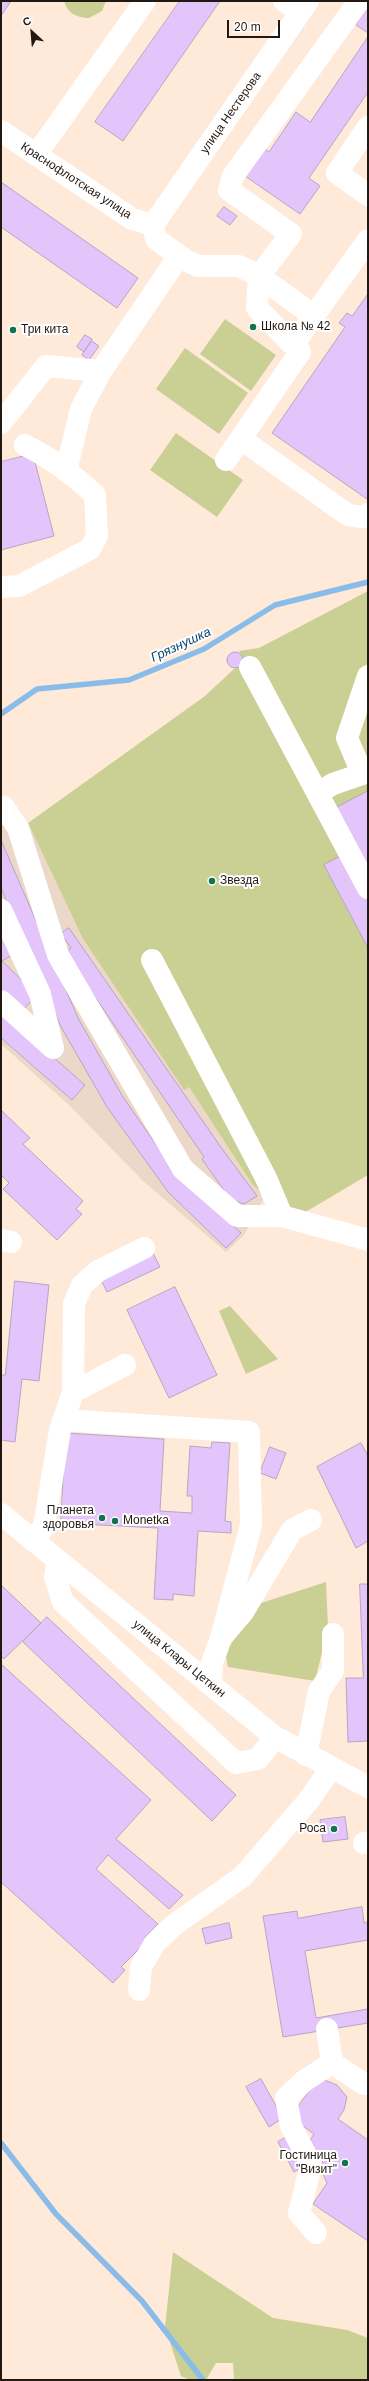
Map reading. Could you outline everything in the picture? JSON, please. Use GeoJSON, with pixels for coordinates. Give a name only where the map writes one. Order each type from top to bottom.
{"type":"FeatureCollection","features":[{"type":"Feature","properties":{"kind":"street"},"geometry":{"type":"LineString","coordinates":[[36,155],[145,1]]}},
{"type":"Feature","properties":{"kind":"street"},"geometry":{"type":"LineString","coordinates":[[226,460],[300,352],[257,308],[259,276],[291,234],[230,190],[233,176],[359,1]]}},
{"type":"Feature","properties":{"kind":"street","name":"улица Нестерова"},"geometry":{"type":"LineString","coordinates":[[153,225],[297,5]]}},
{"type":"Feature","properties":{"kind":"street"},"geometry":{"type":"LineString","coordinates":[[368,127],[337,173],[368,195]]}},
{"type":"Feature","properties":{"kind":"street","name":"Краснофлотская улица"},"geometry":{"type":"LineString","coordinates":[[1,131],[132,219],[153,225]]}},
{"type":"Feature","properties":{"kind":"street"},"geometry":{"type":"LineString","coordinates":[[153,225],[156,239],[179,256],[198,266],[239,266],[259,276],[314,316]]}},
{"type":"Feature","properties":{"kind":"street"},"geometry":{"type":"LineString","coordinates":[[293,345],[368,240]]}},
{"type":"Feature","properties":{"kind":"street"},"geometry":{"type":"LineString","coordinates":[[66,471],[81,409],[101,371],[179,256]]}},
{"type":"Feature","properties":{"kind":"street"},"geometry":{"type":"LineString","coordinates":[[1,423],[46,366],[101,371]]}},
{"type":"Feature","properties":{"kind":"street"},"geometry":{"type":"LineString","coordinates":[[241,439],[348,515],[363,517],[368,514]]}},
{"type":"Feature","properties":{"kind":"street"},"geometry":{"type":"LineString","coordinates":[[1,587],[19,586],[55,569],[90,549],[97,536],[95,495],[42,453],[25,445]]}},
{"type":"Feature","properties":{"kind":"street"},"geometry":{"type":"LineString","coordinates":[[250,667],[368,888]]}},
{"type":"Feature","properties":{"kind":"street"},"geometry":{"type":"LineString","coordinates":[[318,793],[365,773],[347,738],[368,676]]}},
{"type":"Feature","properties":{"kind":"street"},"geometry":{"type":"LineString","coordinates":[[1,808],[4,807],[18,828],[58,955],[183,1169],[237,1216],[282,1216],[368,1240]]}},
{"type":"Feature","properties":{"kind":"street"},"geometry":{"type":"LineString","coordinates":[[1,910],[40,994],[53,1048],[1,1001]]}},
{"type":"Feature","properties":{"kind":"street"},"geometry":{"type":"LineString","coordinates":[[152,960],[266,1178],[282,1216]]}},
{"type":"Feature","properties":{"kind":"street"},"geometry":{"type":"LineString","coordinates":[[33,1542],[44,1526],[63,1420],[73,1392],[74,1304],[82,1284],[98,1271],[144,1248]]}},
{"type":"Feature","properties":{"kind":"street"},"geometry":{"type":"LineString","coordinates":[[73,1392],[125,1365]]}},
{"type":"Feature","properties":{"kind":"street"},"geometry":{"type":"LineString","coordinates":[[63,1420],[249,1432],[251,1525],[221,1638],[212,1663],[211,1685]]}},
{"type":"Feature","properties":{"kind":"street"},"geometry":{"type":"LineString","coordinates":[[221,1638],[243,1612],[292,1530],[311,1520]]}},
{"type":"Feature","properties":{"kind":"street","name":"улица Клары Цеткин"},"geometry":{"type":"LineString","coordinates":[[5,1522],[57,1561],[275,1737],[368,1787]]}},
{"type":"Feature","properties":{"kind":"street"},"geometry":{"type":"LineString","coordinates":[[57,1561],[55,1577],[63,1602],[236,1763],[258,1759],[275,1737]]}},
{"type":"Feature","properties":{"kind":"street"},"geometry":{"type":"LineString","coordinates":[[306,1754],[320,1691],[333,1671],[333,1634]]}},
{"type":"Feature","properties":{"kind":"street"},"geometry":{"type":"LineString","coordinates":[[139,1990],[141,1967],[156,1943],[174,1925],[242,1877],[309,1800],[331,1768]]}},
{"type":"Feature","properties":{"kind":"street"},"geometry":{"type":"LineString","coordinates":[[327,2029],[332,2063],[364,2084],[368,2084]]}},
{"type":"Feature","properties":{"kind":"street"},"geometry":{"type":"LineString","coordinates":[[316,2233],[299,2213],[311,2165],[291,2126],[286,2098],[304,2081],[332,2063]]}},
{"type":"Feature","properties":{"kind":"shaded area"},"geometry":{"type":"Polygon","coordinates":[[[12,799],[28,823],[83,939],[184,1089],[189,1087],[252,1184],[265,1196],[244,1235],[226,1252],[143,1181],[71,1107],[1,1044],[1,802],[12,799]]]}},
{"type":"Feature","properties":{"kind":"green space"},"geometry":{"type":"Polygon","coordinates":[[[64,1],[106,1],[102,11],[89,18],[80,17],[70,12],[64,1]]]}},
{"type":"Feature","properties":{"kind":"green space"},"geometry":{"type":"Polygon","coordinates":[[[225,319],[276,355],[251,391],[200,354],[225,319]]]}},
{"type":"Feature","properties":{"kind":"green space"},"geometry":{"type":"Polygon","coordinates":[[[185,348],[248,393],[219,434],[156,389],[185,348]]]}},
{"type":"Feature","properties":{"kind":"green space"},"geometry":{"type":"Polygon","coordinates":[[[176,433],[243,480],[217,517],[150,470],[176,433]]]}},
{"type":"Feature","properties":{"kind":"green space","name":"Звезда"},"geometry":{"type":"Polygon","coordinates":[[[368,591],[368,1175],[297,1217],[265,1196],[252,1184],[189,1087],[184,1090],[83,939],[28,823],[205,696],[234,669],[242,665],[243,660],[239,651],[259,648],[368,591]]]}},
{"type":"Feature","properties":{"kind":"green space"},"geometry":{"type":"Polygon","coordinates":[[[230,1306],[278,1359],[246,1374],[219,1311],[230,1306]]]}},
{"type":"Feature","properties":{"kind":"green space"},"geometry":{"type":"Polygon","coordinates":[[[326,1582],[328,1627],[315,1681],[228,1667],[226,1657],[229,1647],[258,1604],[326,1582]]]}},
{"type":"Feature","properties":{"kind":"green space"},"geometry":{"type":"Polygon","coordinates":[[[173,2252],[273,2318],[347,2330],[368,2338],[368,2380],[234,2380],[233,2363],[216,2363],[206,2380],[190,2380],[181,2376],[165,2327],[173,2252]]]}},
{"type":"Feature","properties":{"kind":"building"},"geometry":{"type":"Polygon","coordinates":[[[1,1],[11,1],[1,16],[1,1]]]}},
{"type":"Feature","properties":{"kind":"building"},"geometry":{"type":"Polygon","coordinates":[[[180,1],[220,1],[123,141],[95,122],[180,1]]]}},
{"type":"Feature","properties":{"kind":"building"},"geometry":{"type":"Polygon","coordinates":[[[368,7],[368,33],[356,25],[368,7]]]}},
{"type":"Feature","properties":{"kind":"building"},"geometry":{"type":"Polygon","coordinates":[[[368,37],[368,92],[309,178],[320,186],[300,214],[245,176],[264,148],[269,152],[296,112],[310,122],[368,37]]]}},
{"type":"Feature","properties":{"kind":"building"},"geometry":{"type":"Polygon","coordinates":[[[1,182],[138,278],[117,308],[1,227],[1,182]]]}},
{"type":"Feature","properties":{"kind":"building"},"geometry":{"type":"Polygon","coordinates":[[[224,207],[237,216],[230,225],[217,216],[224,207]]]}},
{"type":"Feature","properties":{"kind":"building"},"geometry":{"type":"Polygon","coordinates":[[[368,294],[367,499],[272,433],[345,327],[339,323],[347,313],[352,316],[368,294]]]}},
{"type":"Feature","properties":{"kind":"building"},"geometry":{"type":"Polygon","coordinates":[[[85,335],[92,339],[84,352],[77,347],[85,335]]]}},
{"type":"Feature","properties":{"kind":"building"},"geometry":{"type":"Polygon","coordinates":[[[92,341],[99,346],[89,360],[82,355],[92,341]]]}},
{"type":"Feature","properties":{"kind":"building"},"geometry":{"type":"Polygon","coordinates":[[[33,454],[54,536],[1,550],[1,462],[33,454]]]}},
{"type":"Feature","properties":{"kind":"building"},"geometry":{"type":"Polygon","coordinates":[[[232,652],[238,652],[243,657],[241,666],[238,668],[232,668],[227,663],[227,657],[232,652]]]}},
{"type":"Feature","properties":{"kind":"building"},"geometry":{"type":"Polygon","coordinates":[[[368,791],[368,872],[334,809],[368,791]]]}},
{"type":"Feature","properties":{"kind":"building"},"geometry":{"type":"Polygon","coordinates":[[[1,840],[78,1018],[123,1097],[180,1179],[183,1177],[241,1233],[226,1248],[168,1192],[107,1107],[61,1027],[1,888],[1,840]]]}},
{"type":"Feature","properties":{"kind":"building"},"geometry":{"type":"Polygon","coordinates":[[[343,855],[368,901],[368,948],[324,865],[343,855]]]}},
{"type":"Feature","properties":{"kind":"building"},"geometry":{"type":"Polygon","coordinates":[[[1,926],[14,954],[2,961],[37,995],[23,1010],[1,989],[1,926]]]}},
{"type":"Feature","properties":{"kind":"building"},"geometry":{"type":"Polygon","coordinates":[[[69,928],[220,1146],[257,1196],[244,1204],[230,1199],[202,1159],[204,1157],[65,953],[71,948],[61,934],[69,928]]]}},
{"type":"Feature","properties":{"kind":"building"},"geometry":{"type":"Polygon","coordinates":[[[1,1011],[85,1085],[72,1100],[1,1038],[1,1011]]]}},
{"type":"Feature","properties":{"kind":"building"},"geometry":{"type":"Polygon","coordinates":[[[1,1110],[30,1138],[23,1144],[83,1201],[76,1209],[82,1214],[57,1240],[3,1189],[9,1183],[1,1175],[1,1110]]]}},
{"type":"Feature","properties":{"kind":"building"},"geometry":{"type":"Polygon","coordinates":[[[153,1253],[160,1267],[107,1292],[100,1278],[153,1253]]]}},
{"type":"Feature","properties":{"kind":"building"},"geometry":{"type":"Polygon","coordinates":[[[15,1281],[49,1285],[39,1381],[22,1379],[15,1442],[1,1440],[1,1375],[5,1375],[15,1281]]]}},
{"type":"Feature","properties":{"kind":"building"},"geometry":{"type":"Polygon","coordinates":[[[175,1287],[217,1375],[169,1398],[127,1310],[175,1287]]]}},
{"type":"Feature","properties":{"kind":"building"},"geometry":{"type":"Polygon","coordinates":[[[66,1433],[164,1439],[160,1511],[192,1513],[192,1496],[187,1496],[190,1446],[211,1448],[212,1442],[230,1443],[225,1521],[231,1522],[231,1533],[198,1531],[194,1596],[173,1594],[173,1600],[154,1599],[158,1528],[61,1523],[66,1433]]]}},
{"type":"Feature","properties":{"kind":"building"},"geometry":{"type":"Polygon","coordinates":[[[361,1443],[368,1456],[368,1541],[356,1548],[317,1467],[361,1443]]]}},
{"type":"Feature","properties":{"kind":"building"},"geometry":{"type":"Polygon","coordinates":[[[270,1447],[286,1453],[276,1479],[260,1473],[270,1447]]]}},
{"type":"Feature","properties":{"kind":"building"},"geometry":{"type":"Polygon","coordinates":[[[360,1584],[368,1584],[368,1741],[348,1742],[346,1678],[363,1678],[360,1584]]]}},
{"type":"Feature","properties":{"kind":"building"},"geometry":{"type":"Polygon","coordinates":[[[1,1585],[41,1623],[4,1659],[1,1656],[1,1585]]]}},
{"type":"Feature","properties":{"kind":"building"},"geometry":{"type":"Polygon","coordinates":[[[47,1617],[236,1795],[212,1821],[23,1642],[47,1617]]]}},
{"type":"Feature","properties":{"kind":"building"},"geometry":{"type":"Polygon","coordinates":[[[1,1664],[151,1800],[116,1839],[183,1895],[169,1909],[108,1855],[96,1869],[158,1924],[145,1937],[148,1940],[121,1967],[125,1970],[113,1983],[1,1882],[1,1664]]]}},
{"type":"Feature","properties":{"kind":"building","name":"Роса"},"geometry":{"type":"Polygon","coordinates":[[[345,1817],[348,1839],[323,1842],[320,1820],[345,1817]]]}},
{"type":"Feature","properties":{"kind":"building"},"geometry":{"type":"Polygon","coordinates":[[[362,1907],[364,1923],[368,1922],[368,1940],[305,1951],[316,2018],[368,2009],[368,2023],[283,2037],[263,1916],[297,1911],[298,1918],[362,1907]]]}},
{"type":"Feature","properties":{"kind":"building"},"geometry":{"type":"Polygon","coordinates":[[[229,1923],[232,1938],[206,1944],[202,1929],[229,1923]]]}},
{"type":"Feature","properties":{"kind":"building"},"geometry":{"type":"Polygon","coordinates":[[[261,2079],[283,2118],[269,2127],[246,2087],[261,2079]]]}},
{"type":"Feature","properties":{"kind":"building","name":"Гостиница \"Визит\""},"geometry":{"type":"Polygon","coordinates":[[[322,2079],[337,2085],[347,2097],[344,2110],[338,2119],[368,2140],[368,2241],[313,2204],[327,2183],[320,2168],[324,2157],[307,2145],[314,2134],[297,2122],[297,2108],[311,2088],[322,2079]]]}},
{"type":"Feature","properties":{"kind":"building"},"geometry":{"type":"Polygon","coordinates":[[[290,2135],[306,2165],[294,2172],[278,2142],[290,2135]]]}},
{"type":"Feature","properties":{"kind":"waterway","name":"Грязнушка"},"geometry":{"type":"LineString","coordinates":[[1,714],[37,689],[129,680],[204,649],[275,605],[368,582]]}},
{"type":"Feature","properties":{"kind":"waterway"},"geometry":{"type":"LineString","coordinates":[[1,2143],[56,2214],[142,2301],[203,2380]]}},
{"type":"Feature","properties":{"kind":"place","name":"Школа № 42"},"geometry":{"type":"Point","coordinates":[253,327]}},
{"type":"Feature","properties":{"kind":"place","name":"Три кита"},"geometry":{"type":"Point","coordinates":[13,330]}},
{"type":"Feature","properties":{"kind":"place","name":"Звезда"},"geometry":{"type":"Point","coordinates":[212,881]}},
{"type":"Feature","properties":{"kind":"place","name":"Планета здоровья"},"geometry":{"type":"Point","coordinates":[102,1518]}},
{"type":"Feature","properties":{"kind":"place","name":"Monetka"},"geometry":{"type":"Point","coordinates":[115,1521]}},
{"type":"Feature","properties":{"kind":"place","name":"Роса"},"geometry":{"type":"Point","coordinates":[334,1829]}},
{"type":"Feature","properties":{"kind":"place","name":"Гостиница \"Визит\""},"geometry":{"type":"Point","coordinates":[345,2163]}}]}
